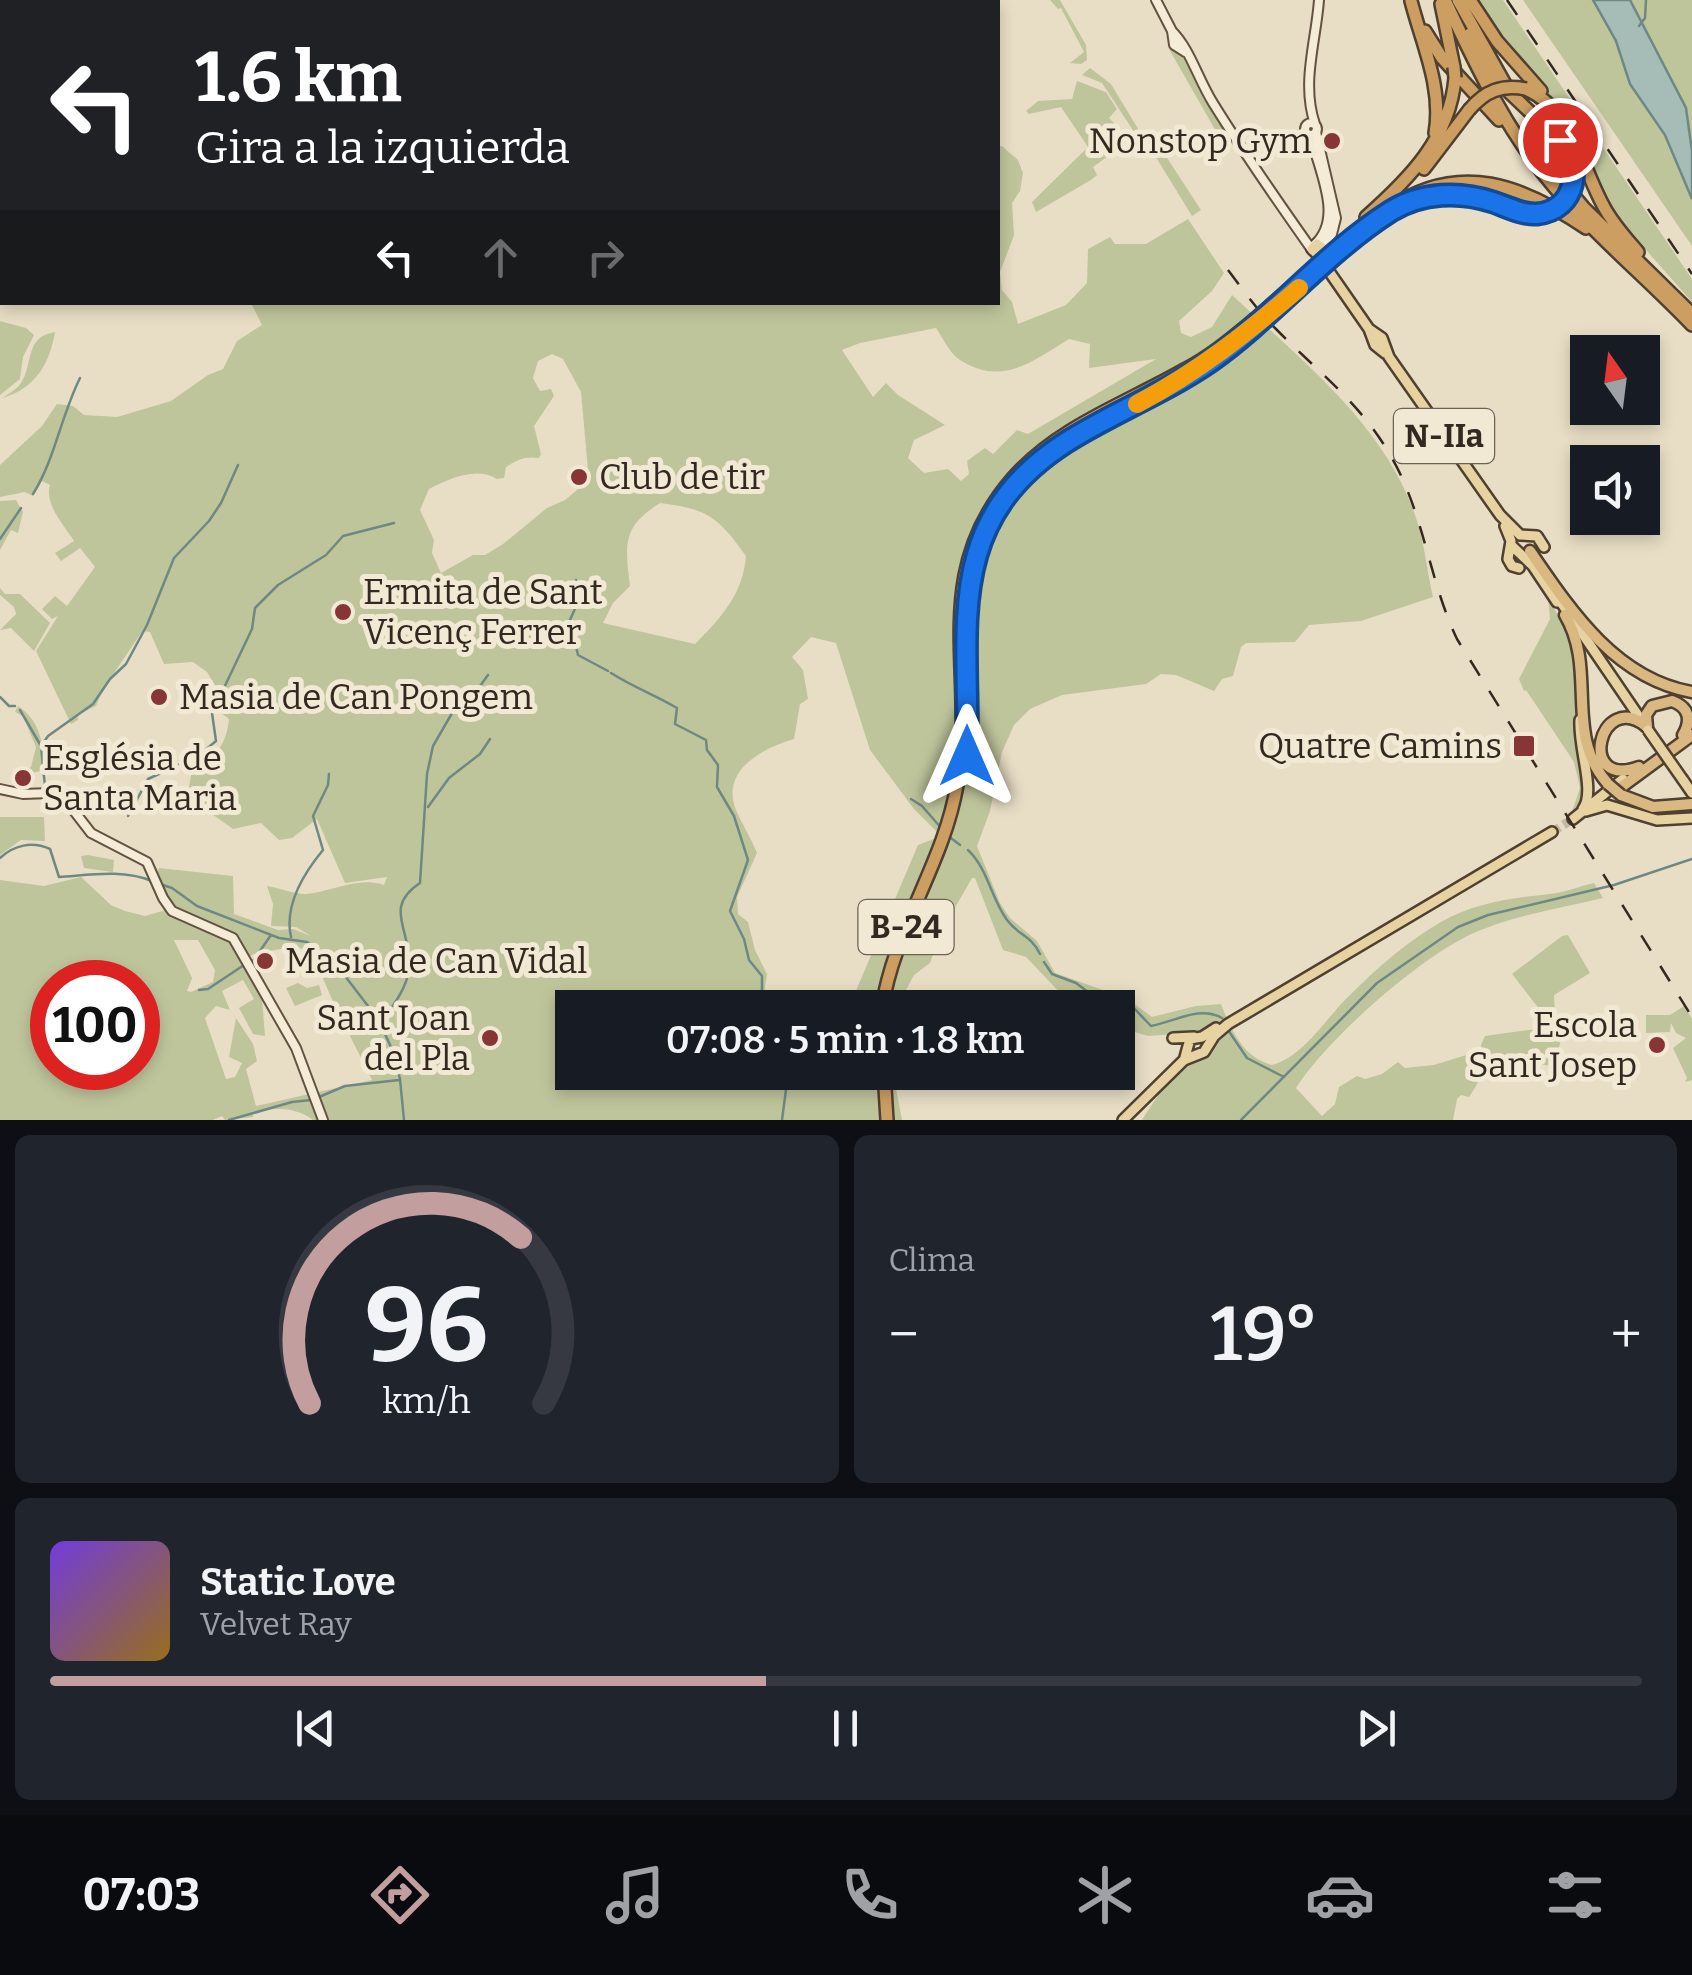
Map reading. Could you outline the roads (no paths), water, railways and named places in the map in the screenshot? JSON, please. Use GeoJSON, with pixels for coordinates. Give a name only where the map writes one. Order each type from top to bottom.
{"type":"FeatureCollection","features":[{"type":"Feature","properties":{"kind":"highway"},"geometry":{"type":"LineString","coordinates":[[1410,0],[1438,112],[1434,137],[1415,169]]}},
{"type":"Feature","properties":{"kind":"highway"},"geometry":{"type":"LineString","coordinates":[[1410,0],[1438,53],[1517,136]]}},
{"type":"Feature","properties":{"kind":"highway"},"geometry":{"type":"LineString","coordinates":[[1340,248],[1415,169],[1442,127],[1452,97],[1454,72],[1443,0]]}},
{"type":"Feature","properties":{"kind":"highway"},"geometry":{"type":"LineString","coordinates":[[1443,0],[1517,136],[1552,185],[1692,325]]}},
{"type":"Feature","properties":{"kind":"highway"},"geometry":{"type":"LineString","coordinates":[[1359,235],[1406,204],[1443,195],[1476,197],[1529,214],[1557,206],[1573,186],[1575,168],[1565,146],[1523,107],[1503,82],[1456,0]]}},
{"type":"Feature","properties":{"kind":"highway"},"geometry":{"type":"LineString","coordinates":[[1456,0],[1506,105],[1540,157],[1584,208],[1692,314]]}},
{"type":"Feature","properties":{"kind":"highway"},"geometry":{"type":"LineString","coordinates":[[1470,0],[1523,107]]}},
{"type":"Feature","properties":{"kind":"highway"},"geometry":{"type":"LineString","coordinates":[[1470,0],[1497,41],[1562,115],[1579,144],[1611,219],[1673,294]]}},
{"type":"Feature","properties":{"kind":"highway","name":"B-24"},"geometry":{"type":"LineString","coordinates":[[891,990],[953,819],[960,755],[958,622],[962,589],[972,550],[993,506],[1014,477],[1051,443],[1202,360],[1256,322],[1434,158],[1469,110],[1494,90],[1526,89],[1542,98],[1559,116],[1588,172]]}},
{"type":"Feature","properties":{"kind":"highway"},"geometry":{"type":"LineString","coordinates":[[1359,235],[1390,208],[1418,193],[1475,182],[1536,197],[1607,243]]}},
{"type":"Feature","properties":{"kind":"highway","name":"B-24"},"geometry":{"type":"LineString","coordinates":[[1340,248],[1359,235]]}},
{"type":"Feature","properties":{"kind":"highway"},"geometry":{"type":"LineString","coordinates":[[1518,547],[1612,654],[1654,681],[1692,692]]}},
{"type":"Feature","properties":{"kind":"highway"},"geometry":{"type":"LineString","coordinates":[[1565,614],[1581,654],[1581,713],[1589,756],[1618,786],[1652,807],[1692,804]]}},
{"type":"Feature","properties":{"kind":"highway"},"geometry":{"type":"LineString","coordinates":[[1647,728],[1650,709],[1666,700],[1682,705],[1689,718],[1689,733]]}},
{"type":"Feature","properties":{"kind":"highway"},"geometry":{"type":"LineString","coordinates":[[1639,767],[1617,771],[1601,756],[1602,737],[1620,718],[1634,719],[1647,728]]}},
{"type":"Feature","properties":{"kind":"highway"},"geometry":{"type":"LineString","coordinates":[[1618,786],[1689,733]]}},
{"type":"Feature","properties":{"kind":"highway"},"geometry":{"type":"LineString","coordinates":[[1618,786],[1689,733]]}},
{"type":"Feature","properties":{"kind":"highway"},"geometry":{"type":"LineString","coordinates":[[882,1090],[884,1120]]}},
{"type":"Feature","properties":{"kind":"main road"},"geometry":{"type":"LineString","coordinates":[[1156,0],[1219,112],[1316,247],[1332,234],[1336,218],[1311,129],[1309,72],[1319,0]]}},
{"type":"Feature","properties":{"kind":"main road","name":"N-IIa"},"geometry":{"type":"LineString","coordinates":[[1316,247],[1368,329],[1580,632]]}},
{"type":"Feature","properties":{"kind":"main road","name":"N-IIa"},"geometry":{"type":"LineString","coordinates":[[1518,547],[1689,786]]}},
{"type":"Feature","properties":{"kind":"main road"},"geometry":{"type":"LineString","coordinates":[[1581,713],[1580,749],[1590,792],[1584,810]]}},
{"type":"Feature","properties":{"kind":"main road"},"geometry":{"type":"LineString","coordinates":[[1584,810],[1618,786]]}},
{"type":"Feature","properties":{"kind":"main road"},"geometry":{"type":"LineString","coordinates":[[0,789],[23,794],[50,793],[64,798],[97,837],[140,857],[154,874],[175,914],[222,932],[237,943],[296,1048],[323,1120]]}},
{"type":"Feature","properties":{"kind":"main road"},"geometry":{"type":"LineString","coordinates":[[1584,810],[1607,805],[1657,820],[1692,818]]}},
{"type":"Feature","properties":{"kind":"main road"},"geometry":{"type":"LineString","coordinates":[[1123,1120],[1198,1044],[1552,832]]}},
{"type":"Feature","properties":{"kind":"water"},"geometry":{"type":"Polygon","coordinates":[[[1593,0],[1630,0],[1686,108],[1692,151],[1692,199],[1665,135],[1630,84],[1616,41],[1593,0]]]}},
{"type":"Feature","properties":{"kind":"waterway"},"geometry":{"type":"LineString","coordinates":[[1639,26],[1645,18],[1646,0]]}},
{"type":"Feature","properties":{"kind":"waterway"},"geometry":{"type":"LineString","coordinates":[[33,494],[80,378]]}},
{"type":"Feature","properties":{"kind":"waterway"},"geometry":{"type":"LineString","coordinates":[[41,746],[48,736],[93,704],[126,664],[147,625],[174,558],[209,521],[238,465]]}},
{"type":"Feature","properties":{"kind":"waterway"},"geometry":{"type":"LineString","coordinates":[[0,539],[21,508]]}},
{"type":"Feature","properties":{"kind":"waterway"},"geometry":{"type":"LineString","coordinates":[[128,816],[148,779],[198,756],[216,741],[212,713],[252,629],[255,608],[278,585],[326,555],[343,536],[394,523]]}},
{"type":"Feature","properties":{"kind":"waterway"},"geometry":{"type":"LineString","coordinates":[[576,580],[577,604],[570,620],[578,655],[608,671]]}},
{"type":"Feature","properties":{"kind":"waterway"},"geometry":{"type":"LineString","coordinates":[[611,673],[677,708],[675,724],[706,740],[707,750],[718,765],[717,787],[734,816],[748,860],[730,911],[749,960],[762,976],[762,990]]}},
{"type":"Feature","properties":{"kind":"waterway"},"geometry":{"type":"LineString","coordinates":[[381,1022],[408,974],[409,954],[401,911],[409,892],[420,883],[427,774],[433,746],[455,708],[488,675]]}},
{"type":"Feature","properties":{"kind":"waterway"},"geometry":{"type":"LineString","coordinates":[[0,697],[9,706],[15,706]]}},
{"type":"Feature","properties":{"kind":"waterway"},"geometry":{"type":"LineString","coordinates":[[20,710],[41,746],[45,786]]}},
{"type":"Feature","properties":{"kind":"waterway"},"geometry":{"type":"LineString","coordinates":[[428,807],[449,778],[480,754],[490,739]]}},
{"type":"Feature","properties":{"kind":"waterway"},"geometry":{"type":"LineString","coordinates":[[291,937],[293,902],[323,850],[313,816],[329,774]]}},
{"type":"Feature","properties":{"kind":"waterway"},"geometry":{"type":"LineString","coordinates":[[911,799],[942,829]]}},
{"type":"Feature","properties":{"kind":"waterway"},"geometry":{"type":"LineString","coordinates":[[947,835],[960,845]]}},
{"type":"Feature","properties":{"kind":"waterway"},"geometry":{"type":"LineString","coordinates":[[0,858],[17,847],[37,845],[50,849],[59,877],[118,874],[152,881]]}},
{"type":"Feature","properties":{"kind":"waterway"},"geometry":{"type":"LineString","coordinates":[[968,850],[1007,920],[1040,954]]}},
{"type":"Feature","properties":{"kind":"waterway"},"geometry":{"type":"LineString","coordinates":[[1241,1120],[1377,983],[1458,927],[1488,915],[1614,885],[1692,859]]}},
{"type":"Feature","properties":{"kind":"waterway"},"geometry":{"type":"LineString","coordinates":[[160,884],[197,906],[279,938],[307,942],[335,963],[378,1019],[391,1047],[400,1079],[404,1120]]}},
{"type":"Feature","properties":{"kind":"waterway"},"geometry":{"type":"LineString","coordinates":[[253,961],[271,935]]}},
{"type":"Feature","properties":{"kind":"waterway"},"geometry":{"type":"LineString","coordinates":[[1044,962],[1052,974],[1076,983],[1104,1004],[1130,1004],[1151,1026],[1196,1014],[1222,1018]]}},
{"type":"Feature","properties":{"kind":"waterway"},"geometry":{"type":"LineString","coordinates":[[199,990],[208,989],[244,965]]}},
{"type":"Feature","properties":{"kind":"waterway"},"geometry":{"type":"LineString","coordinates":[[1228,1030],[1247,1058],[1284,1077]]}},
{"type":"Feature","properties":{"kind":"waterway"},"geometry":{"type":"LineString","coordinates":[[319,1097],[345,1086],[399,1080]]}},
{"type":"Feature","properties":{"kind":"waterway"},"geometry":{"type":"LineString","coordinates":[[782,1120],[786,1090]]}},
{"type":"Feature","properties":{"kind":"waterway"},"geometry":{"type":"LineString","coordinates":[[229,1120],[311,1100]]}},
{"type":"Feature","properties":{"kind":"tunnel"},"geometry":{"type":"LineString","coordinates":[[1552,832],[1573,819]]}},
{"type":"Feature","properties":{"kind":"railway"},"geometry":{"type":"LineString","coordinates":[[1507,0],[1692,274]]}},
{"type":"Feature","properties":{"kind":"railway"},"geometry":{"type":"LineString","coordinates":[[1228,270],[1269,322],[1351,403],[1389,453],[1410,498],[1457,639],[1692,1017]]}},
{"type":"Feature","properties":{"kind":"place","name":"Nonstop Gym"},"geometry":{"type":"Point","coordinates":[1332,141]}},
{"type":"Feature","properties":{"kind":"place","name":"Club de tir"},"geometry":{"type":"Point","coordinates":[579,477]}},
{"type":"Feature","properties":{"kind":"place","name":"Ermita de Sant Vicenç Ferrer"},"geometry":{"type":"Point","coordinates":[343,612]}},
{"type":"Feature","properties":{"kind":"place","name":"Masia de Can Pongem"},"geometry":{"type":"Point","coordinates":[159,697]}},
{"type":"Feature","properties":{"kind":"place","name":"Quatre Camins"},"geometry":{"type":"Point","coordinates":[1524,746]}},
{"type":"Feature","properties":{"kind":"place","name":"Església de Santa Maria"},"geometry":{"type":"Point","coordinates":[23,778]}},
{"type":"Feature","properties":{"kind":"place","name":"Masia de Can Vidal"},"geometry":{"type":"Point","coordinates":[265,961]}},
{"type":"Feature","properties":{"kind":"place","name":"Sant Joan del Pla"},"geometry":{"type":"Point","coordinates":[490,1038]}},
{"type":"Feature","properties":{"kind":"place","name":"Escola Sant Josep"},"geometry":{"type":"Point","coordinates":[1657,1045]}}]}
